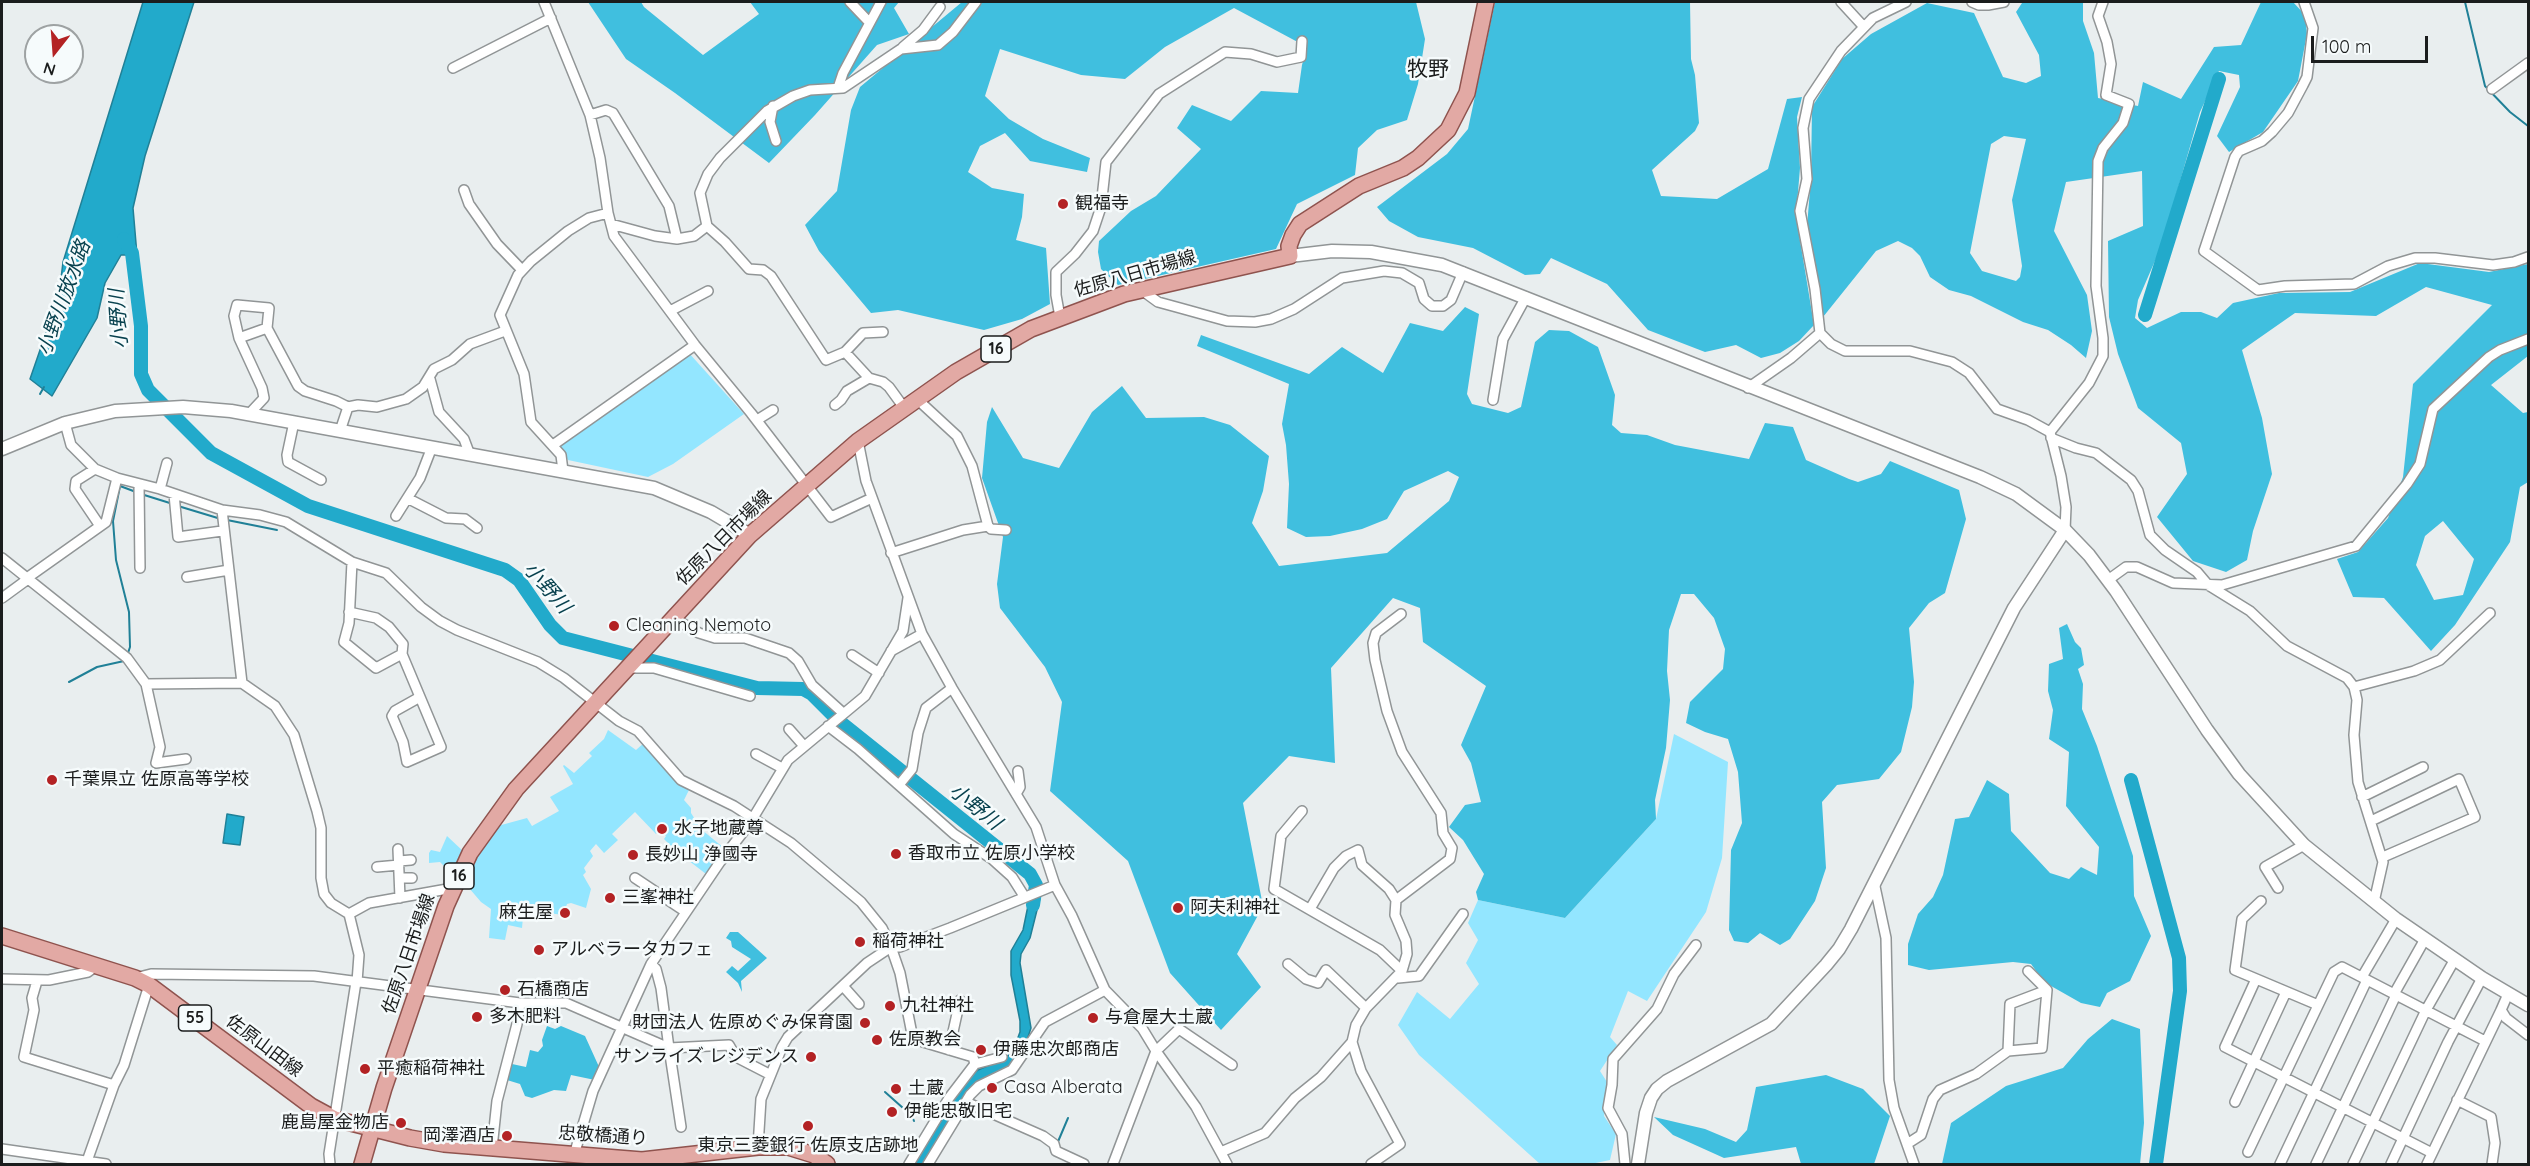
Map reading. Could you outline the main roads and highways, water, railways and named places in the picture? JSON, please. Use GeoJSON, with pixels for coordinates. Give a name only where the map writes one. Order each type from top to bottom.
{"type":"FeatureCollection","features":[{"type":"Feature","properties":{"kind":"main road","name":"佐原八日市場線"},"geometry":{"type":"LineString","coordinates":[[362,1164],[384,1088],[453,888],[470,853],[504,804],[750,535],[858,441],[956,372],[1028,331],[1060,317],[1146,289],[1290,256],[1289,246],[1300,225],[1359,186],[1418,159],[1448,130],[1467,93],[1486,2]]}},
{"type":"Feature","properties":{"kind":"main road","name":"佐原山田線"},"geometry":{"type":"LineString","coordinates":[[2,936],[142,982],[311,1106],[335,1119],[373,1130]]}},
{"type":"Feature","properties":{"kind":"main road","name":"忠敬橋通り"},"geometry":{"type":"LineString","coordinates":[[373,1130],[444,1144],[569,1158],[660,1159],[758,1147],[788,1147],[810,1160],[826,1164]]}},
{"type":"Feature","properties":{"kind":"water"},"geometry":{"type":"Polygon","coordinates":[[[143,2],[194,2],[145,156],[133,208],[137,255],[121,255],[105,283],[97,318],[52,396],[30,379],[59,295],[63,262],[143,2]]]}},
{"type":"Feature","properties":{"kind":"water"},"geometry":{"type":"Polygon","coordinates":[[[227,814],[244,817],[240,845],[223,843],[227,814]]]}},
{"type":"Feature","properties":{"kind":"water"},"geometry":{"type":"Polygon","coordinates":[[[1041,894],[1030,938],[1021,954],[1020,963],[1031,1028],[1024,1049],[1006,1070],[982,1079],[970,1088],[925,1164],[914,1164],[967,1078],[978,1070],[1006,1058],[1014,1048],[1020,1032],[1020,1021],[1011,975],[1011,951],[1023,930],[1030,896],[1041,894]]]}},
{"type":"Feature","properties":{"kind":"waterway"},"geometry":{"type":"LineString","coordinates":[[2465,2],[2485,86],[2510,112],[2528,126]]}},
{"type":"Feature","properties":{"kind":"waterway"},"geometry":{"type":"LineString","coordinates":[[2145,315],[2219,79]]}},
{"type":"Feature","properties":{"kind":"waterway","name":"小野川"},"geometry":{"type":"LineString","coordinates":[[124,239],[132,253],[141,326],[141,374],[148,390],[211,453],[308,506],[505,570],[519,580],[550,625],[563,638],[757,688],[803,689],[812,694],[840,722],[1030,874],[1036,885],[1033,905]]}},
{"type":"Feature","properties":{"kind":"waterway","name":"小野川放水路"},"geometry":{"type":"LineString","coordinates":[[40,394],[44,387]]}},
{"type":"Feature","properties":{"kind":"waterway"},"geometry":{"type":"LineString","coordinates":[[108,524],[113,521],[120,486],[136,492]]}},
{"type":"Feature","properties":{"kind":"waterway"},"geometry":{"type":"LineString","coordinates":[[141,494],[173,504]]}},
{"type":"Feature","properties":{"kind":"waterway"},"geometry":{"type":"LineString","coordinates":[[178,506],[221,519]]}},
{"type":"Feature","properties":{"kind":"waterway"},"geometry":{"type":"LineString","coordinates":[[227,520],[277,530]]}},
{"type":"Feature","properties":{"kind":"waterway"},"geometry":{"type":"LineString","coordinates":[[113,521],[116,560],[129,612],[130,647],[127,656]]}},
{"type":"Feature","properties":{"kind":"waterway"},"geometry":{"type":"LineString","coordinates":[[69,682],[97,667],[124,661]]}},
{"type":"Feature","properties":{"kind":"waterway"},"geometry":{"type":"LineString","coordinates":[[2131,780],[2179,958],[2180,991],[2156,1164]]}},
{"type":"Feature","properties":{"kind":"waterway"},"geometry":{"type":"LineString","coordinates":[[885,1092],[912,1116],[914,1121]]}},
{"type":"Feature","properties":{"kind":"waterway"},"geometry":{"type":"LineString","coordinates":[[1057,1144],[1068,1118]]}},
{"type":"Feature","properties":{"kind":"place","name":"観福寺"},"geometry":{"type":"Point","coordinates":[1063,204]}},
{"type":"Feature","properties":{"kind":"place","name":"Cleaning Nemoto"},"geometry":{"type":"Point","coordinates":[614,626]}},
{"type":"Feature","properties":{"kind":"place","name":"千葉県立 佐原高等学校"},"geometry":{"type":"Point","coordinates":[52,780]}},
{"type":"Feature","properties":{"kind":"place","name":"水子地蔵尊"},"geometry":{"type":"Point","coordinates":[662,829]}},
{"type":"Feature","properties":{"kind":"place","name":"香取市立 佐原小学校"},"geometry":{"type":"Point","coordinates":[896,854]}},
{"type":"Feature","properties":{"kind":"place","name":"長妙山 浄國寺"},"geometry":{"type":"Point","coordinates":[633,855]}},
{"type":"Feature","properties":{"kind":"place","name":"三峯神社"},"geometry":{"type":"Point","coordinates":[610,898]}},
{"type":"Feature","properties":{"kind":"place","name":"阿夫利神社"},"geometry":{"type":"Point","coordinates":[1178,908]}},
{"type":"Feature","properties":{"kind":"place","name":"麻生屋"},"geometry":{"type":"Point","coordinates":[565,913]}},
{"type":"Feature","properties":{"kind":"place","name":"稲荷神社"},"geometry":{"type":"Point","coordinates":[860,942]}},
{"type":"Feature","properties":{"kind":"place","name":"アルベラータカフェ"},"geometry":{"type":"Point","coordinates":[539,950]}},
{"type":"Feature","properties":{"kind":"place","name":"石橋商店"},"geometry":{"type":"Point","coordinates":[505,990]}},
{"type":"Feature","properties":{"kind":"place","name":"九社神社"},"geometry":{"type":"Point","coordinates":[890,1006]}},
{"type":"Feature","properties":{"kind":"place","name":"多木肥料"},"geometry":{"type":"Point","coordinates":[477,1017]}},
{"type":"Feature","properties":{"kind":"place","name":"与倉屋大土蔵"},"geometry":{"type":"Point","coordinates":[1093,1018]}},
{"type":"Feature","properties":{"kind":"place","name":"財団法人 佐原めぐみ保育園"},"geometry":{"type":"Point","coordinates":[865,1023]}},
{"type":"Feature","properties":{"kind":"place","name":"佐原教会"},"geometry":{"type":"Point","coordinates":[877,1040]}},
{"type":"Feature","properties":{"kind":"place","name":"伊藤忠次郎商店"},"geometry":{"type":"Point","coordinates":[981,1050]}},
{"type":"Feature","properties":{"kind":"place","name":"サンライズ レジデンス"},"geometry":{"type":"Point","coordinates":[811,1057]}},
{"type":"Feature","properties":{"kind":"place","name":"平癒稲荷神社"},"geometry":{"type":"Point","coordinates":[365,1069]}},
{"type":"Feature","properties":{"kind":"place","name":"Casa Alberata"},"geometry":{"type":"Point","coordinates":[992,1088]}},
{"type":"Feature","properties":{"kind":"place","name":"土蔵"},"geometry":{"type":"Point","coordinates":[896,1089]}},
{"type":"Feature","properties":{"kind":"place","name":"伊能忠敬旧宅"},"geometry":{"type":"Point","coordinates":[892,1112]}},
{"type":"Feature","properties":{"kind":"place","name":"鹿島屋金物店"},"geometry":{"type":"Point","coordinates":[401,1123]}},
{"type":"Feature","properties":{"kind":"place","name":"東京三菱銀行 佐原支店跡地"},"geometry":{"type":"Point","coordinates":[808,1126]}},
{"type":"Feature","properties":{"kind":"place","name":"岡澤酒店"},"geometry":{"type":"Point","coordinates":[507,1136]}},
{"type":"Feature","properties":{"kind":"district","name":"牧野"},"geometry":{"type":"Point","coordinates":[1428,70]}}]}
